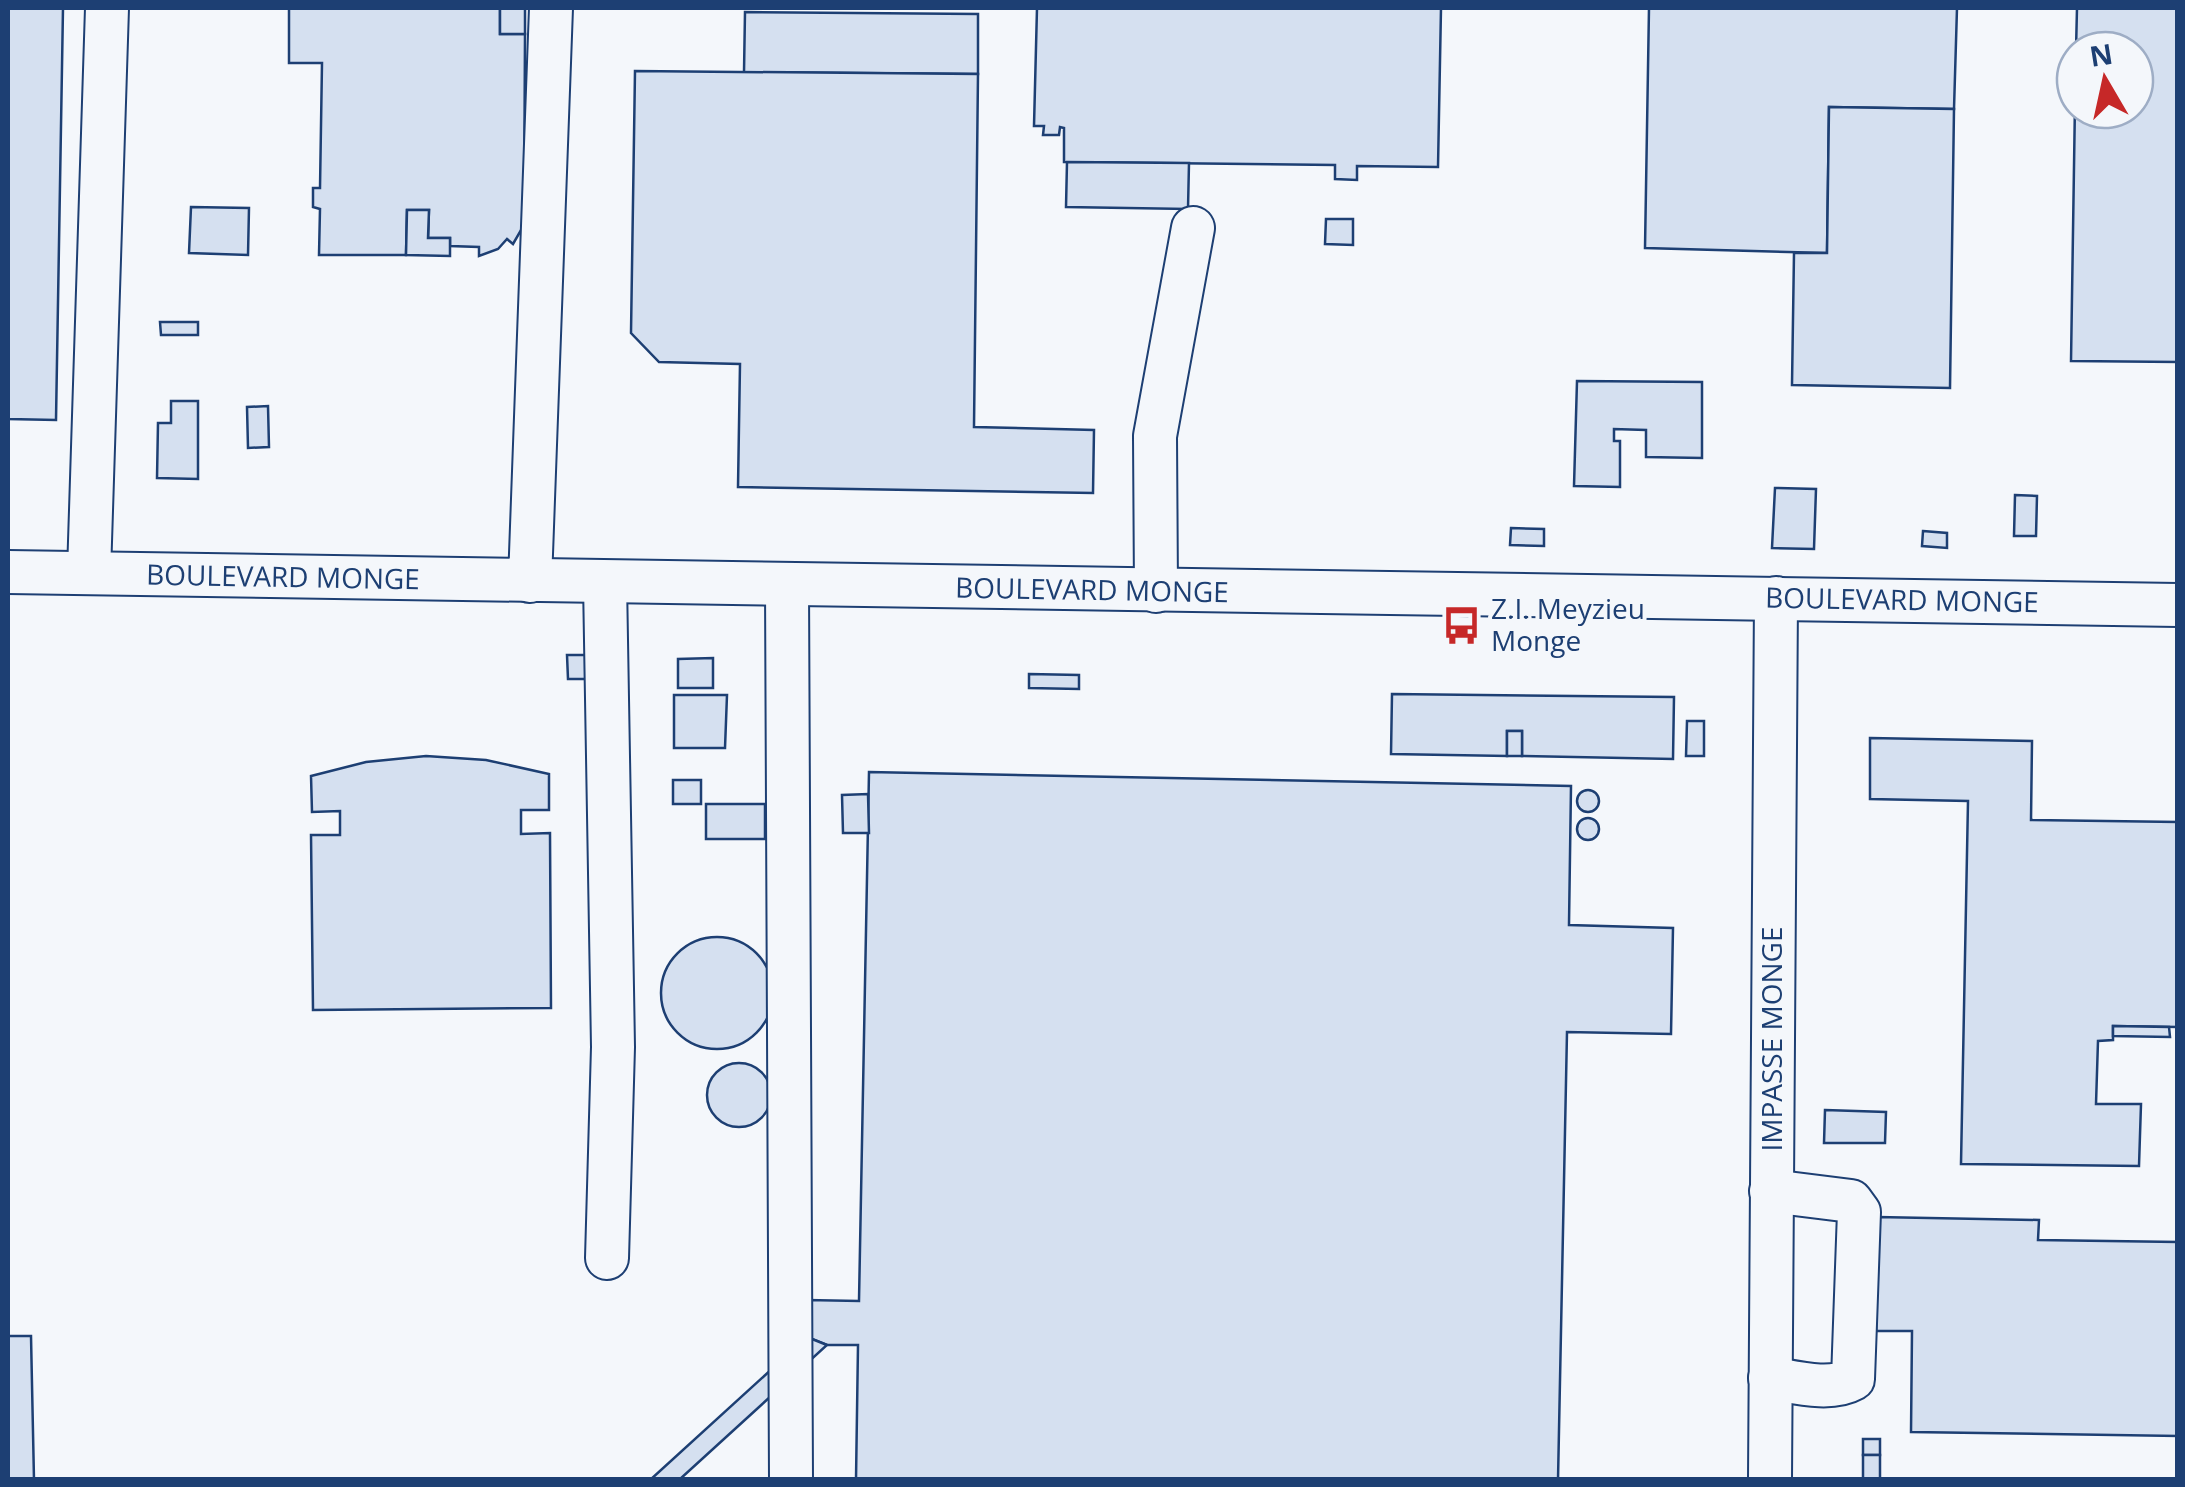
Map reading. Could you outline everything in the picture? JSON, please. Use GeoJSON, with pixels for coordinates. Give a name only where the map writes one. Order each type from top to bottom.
{"type":"FeatureCollection","features":[{"type":"Feature","properties":{"kind":"street"},"geometry":{"type":"LineString","coordinates":[[89,574],[107,8]]}},
{"type":"Feature","properties":{"kind":"street"},"geometry":{"type":"LineString","coordinates":[[530,580],[551,8]]}},
{"type":"Feature","properties":{"kind":"street"},"geometry":{"type":"LineString","coordinates":[[1156,591],[1155,436],[1193,228]]}},
{"type":"Feature","properties":{"kind":"street","name":"BOULEVARD MONGE"},"geometry":{"type":"LineString","coordinates":[[8,572],[2178,604]]}},
{"type":"Feature","properties":{"kind":"street"},"geometry":{"type":"LineString","coordinates":[[605,582],[612,1047],[607,1258]]}},
{"type":"Feature","properties":{"kind":"street"},"geometry":{"type":"LineString","coordinates":[[786,585],[791,1480]]}},
{"type":"Feature","properties":{"kind":"street","name":"IMPASSE MONGE"},"geometry":{"type":"LineString","coordinates":[[1770,1480],[1776,598]]}},
{"type":"Feature","properties":{"kind":"street"},"geometry":{"type":"LineString","coordinates":[[1770,1378],[1810,1384],[1844,1384],[1853,1379],[1859,1212],[1851,1201],[1772,1191]]}},
{"type":"Feature","properties":{"kind":"building"},"geometry":{"type":"Polygon","coordinates":[[[8,8],[63,8],[56,420],[8,419],[8,8]]]}},
{"type":"Feature","properties":{"kind":"building"},"geometry":{"type":"Polygon","coordinates":[[[289,8],[500,8],[500,34],[525,34],[524,225],[513,244],[507,239],[498,249],[479,256],[479,247],[450,246],[450,238],[428,238],[429,210],[407,210],[406,255],[319,255],[320,209],[313,207],[313,188],[320,188],[322,63],[289,63],[289,8]]]}},
{"type":"Feature","properties":{"kind":"building"},"geometry":{"type":"Polygon","coordinates":[[[500,8],[525,8],[525,34],[500,34],[500,8]]]}},
{"type":"Feature","properties":{"kind":"building"},"geometry":{"type":"Polygon","coordinates":[[[1037,8],[1441,8],[1438,167],[1357,166],[1357,180],[1335,179],[1335,165],[1064,162],[1064,128],[1060,127],[1059,135],[1043,135],[1044,126],[1034,126],[1037,8]]]}},
{"type":"Feature","properties":{"kind":"building"},"geometry":{"type":"Polygon","coordinates":[[[1649,8],[1957,8],[1954,109],[1829,107],[1827,253],[1645,248],[1649,8]]]}},
{"type":"Feature","properties":{"kind":"building"},"geometry":{"type":"Polygon","coordinates":[[[2077,8],[2178,8],[2178,362],[2071,361],[2075,130],[2155,130],[2155,30],[2076,30],[2077,8]]]}},
{"type":"Feature","properties":{"kind":"building"},"geometry":{"type":"Polygon","coordinates":[[[745,12],[978,14],[978,74],[744,72],[745,12]]]}},
{"type":"Feature","properties":{"kind":"building"},"geometry":{"type":"Polygon","coordinates":[[[635,71],[978,74],[974,427],[1094,430],[1093,493],[738,487],[740,364],[659,362],[631,333],[635,71]]]}},
{"type":"Feature","properties":{"kind":"building"},"geometry":{"type":"Polygon","coordinates":[[[1829,107],[1954,109],[1950,388],[1792,385],[1794,253],[1827,253],[1829,107]]]}},
{"type":"Feature","properties":{"kind":"building"},"geometry":{"type":"Polygon","coordinates":[[[1067,162],[1189,163],[1188,209],[1066,207],[1067,162]]]}},
{"type":"Feature","properties":{"kind":"building"},"geometry":{"type":"Polygon","coordinates":[[[191,207],[249,208],[248,255],[189,253],[191,207]]]}},
{"type":"Feature","properties":{"kind":"building"},"geometry":{"type":"Polygon","coordinates":[[[407,210],[429,210],[428,238],[450,238],[450,256],[406,255],[407,210]]]}},
{"type":"Feature","properties":{"kind":"building"},"geometry":{"type":"Polygon","coordinates":[[[1326,219],[1353,219],[1353,245],[1325,244],[1326,219]]]}},
{"type":"Feature","properties":{"kind":"building"},"geometry":{"type":"Polygon","coordinates":[[[160,322],[198,322],[198,335],[161,335],[160,322]]]}},
{"type":"Feature","properties":{"kind":"building"},"geometry":{"type":"Polygon","coordinates":[[[1577,381],[1702,382],[1702,458],[1646,457],[1646,430],[1614,429],[1614,441],[1620,441],[1620,487],[1574,486],[1577,381]]]}},
{"type":"Feature","properties":{"kind":"building"},"geometry":{"type":"Polygon","coordinates":[[[171,401],[198,401],[198,479],[157,478],[158,423],[171,423],[171,401]]]}},
{"type":"Feature","properties":{"kind":"building"},"geometry":{"type":"Polygon","coordinates":[[[268,406],[269,447],[248,448],[247,407],[268,406]]]}},
{"type":"Feature","properties":{"kind":"building"},"geometry":{"type":"Polygon","coordinates":[[[1775,488],[1816,489],[1814,549],[1772,548],[1775,488]]]}},
{"type":"Feature","properties":{"kind":"building"},"geometry":{"type":"Polygon","coordinates":[[[2015,495],[2037,496],[2036,536],[2014,536],[2015,495]]]}},
{"type":"Feature","properties":{"kind":"building"},"geometry":{"type":"Polygon","coordinates":[[[1511,528],[1544,529],[1544,546],[1510,545],[1511,528]]]}},
{"type":"Feature","properties":{"kind":"building"},"geometry":{"type":"Polygon","coordinates":[[[1923,531],[1947,533],[1947,548],[1922,546],[1923,531]]]}},
{"type":"Feature","properties":{"kind":"building"},"geometry":{"type":"Polygon","coordinates":[[[567,655],[586,655],[586,679],[568,679],[567,655]]]}},
{"type":"Feature","properties":{"kind":"building"},"geometry":{"type":"Polygon","coordinates":[[[713,658],[713,688],[678,688],[678,659],[713,658]]]}},
{"type":"Feature","properties":{"kind":"building"},"geometry":{"type":"Polygon","coordinates":[[[1029,674],[1079,675],[1079,689],[1029,688],[1029,674]]]}},
{"type":"Feature","properties":{"kind":"building"},"geometry":{"type":"Polygon","coordinates":[[[1392,694],[1674,697],[1673,759],[1522,756],[1522,731],[1507,731],[1507,756],[1391,754],[1392,694]]]}},
{"type":"Feature","properties":{"kind":"building"},"geometry":{"type":"Polygon","coordinates":[[[674,695],[727,695],[725,748],[674,748],[674,695]]]}},
{"type":"Feature","properties":{"kind":"building"},"geometry":{"type":"Polygon","coordinates":[[[1687,721],[1704,721],[1704,756],[1686,756],[1687,721]]]}},
{"type":"Feature","properties":{"kind":"building"},"geometry":{"type":"Polygon","coordinates":[[[1507,731],[1522,731],[1522,756],[1507,756],[1507,731]]]}},
{"type":"Feature","properties":{"kind":"building"},"geometry":{"type":"Polygon","coordinates":[[[1870,738],[2032,741],[2031,820],[2178,822],[2178,1027],[2113,1026],[2113,1040],[2098,1041],[2096,1104],[2141,1104],[2139,1166],[1961,1164],[1968,801],[1870,799],[1870,738]]]}},
{"type":"Feature","properties":{"kind":"building"},"geometry":{"type":"Polygon","coordinates":[[[426,756],[486,760],[549,774],[549,810],[521,810],[521,834],[550,833],[551,1008],[313,1010],[311,835],[340,835],[340,811],[312,812],[311,776],[366,762],[426,756]]]}},
{"type":"Feature","properties":{"kind":"building"},"geometry":{"type":"Polygon","coordinates":[[[869,772],[1571,786],[1569,925],[1673,928],[1671,1034],[1567,1032],[1558,1480],[856,1480],[858,1345],[827,1345],[807,1337],[807,1300],[859,1301],[869,772]]]}},
{"type":"Feature","properties":{"kind":"building"},"geometry":{"type":"Polygon","coordinates":[[[673,780],[701,780],[701,804],[673,804],[673,780]]]}},
{"type":"Feature","properties":{"kind":"building"},"geometry":{"type":"Polygon","coordinates":[[[1588,790],[1596,793],[1596,809],[1588,812],[1580,809],[1577,801],[1580,793],[1588,790]]]}},
{"type":"Feature","properties":{"kind":"building"},"geometry":{"type":"Polygon","coordinates":[[[868,794],[869,833],[843,833],[842,795],[868,794]]]}},
{"type":"Feature","properties":{"kind":"building"},"geometry":{"type":"Polygon","coordinates":[[[706,804],[765,804],[765,839],[706,839],[706,804]]]}},
{"type":"Feature","properties":{"kind":"building"},"geometry":{"type":"Polygon","coordinates":[[[1584,818],[1592,818],[1599,829],[1592,840],[1584,840],[1577,833],[1577,825],[1584,818]]]}},
{"type":"Feature","properties":{"kind":"building"},"geometry":{"type":"Polygon","coordinates":[[[717,937],[738,941],[756,954],[769,972],[773,993],[769,1014],[756,1032],[738,1045],[717,1049],[696,1045],[678,1032],[665,1014],[661,993],[665,972],[678,954],[696,941],[717,937]]]}},
{"type":"Feature","properties":{"kind":"building"},"geometry":{"type":"Polygon","coordinates":[[[2113,1026],[2169,1027],[2170,1037],[2113,1036],[2113,1026]]]}},
{"type":"Feature","properties":{"kind":"building"},"geometry":{"type":"Polygon","coordinates":[[[739,1063],[762,1072],[771,1095],[762,1118],[739,1127],[716,1118],[707,1095],[716,1072],[739,1063]]]}},
{"type":"Feature","properties":{"kind":"building"},"geometry":{"type":"Polygon","coordinates":[[[1825,1110],[1886,1112],[1885,1143],[1824,1143],[1825,1110]]]}},
{"type":"Feature","properties":{"kind":"building"},"geometry":{"type":"Polygon","coordinates":[[[1877,1217],[2039,1220],[2038,1240],[2178,1242],[2178,1436],[1911,1432],[1912,1331],[1876,1331],[1877,1217]]]}},
{"type":"Feature","properties":{"kind":"building"},"geometry":{"type":"Polygon","coordinates":[[[8,1336],[31,1336],[34,1480],[8,1480],[8,1336]]]}},
{"type":"Feature","properties":{"kind":"building"},"geometry":{"type":"Polygon","coordinates":[[[807,1337],[827,1345],[679,1480],[650,1480],[807,1337]]]}},
{"type":"Feature","properties":{"kind":"building"},"geometry":{"type":"Polygon","coordinates":[[[1863,1439],[1880,1439],[1880,1455],[1863,1455],[1863,1439]]]}},
{"type":"Feature","properties":{"kind":"building"},"geometry":{"type":"Polygon","coordinates":[[[1863,1455],[1880,1455],[1880,1480],[1863,1480],[1863,1455]]]}},
{"type":"Feature","properties":{"kind":"place","name":"Z.I. Meyzieu Monge"},"geometry":{"type":"Point","coordinates":[1461,625]}}]}
